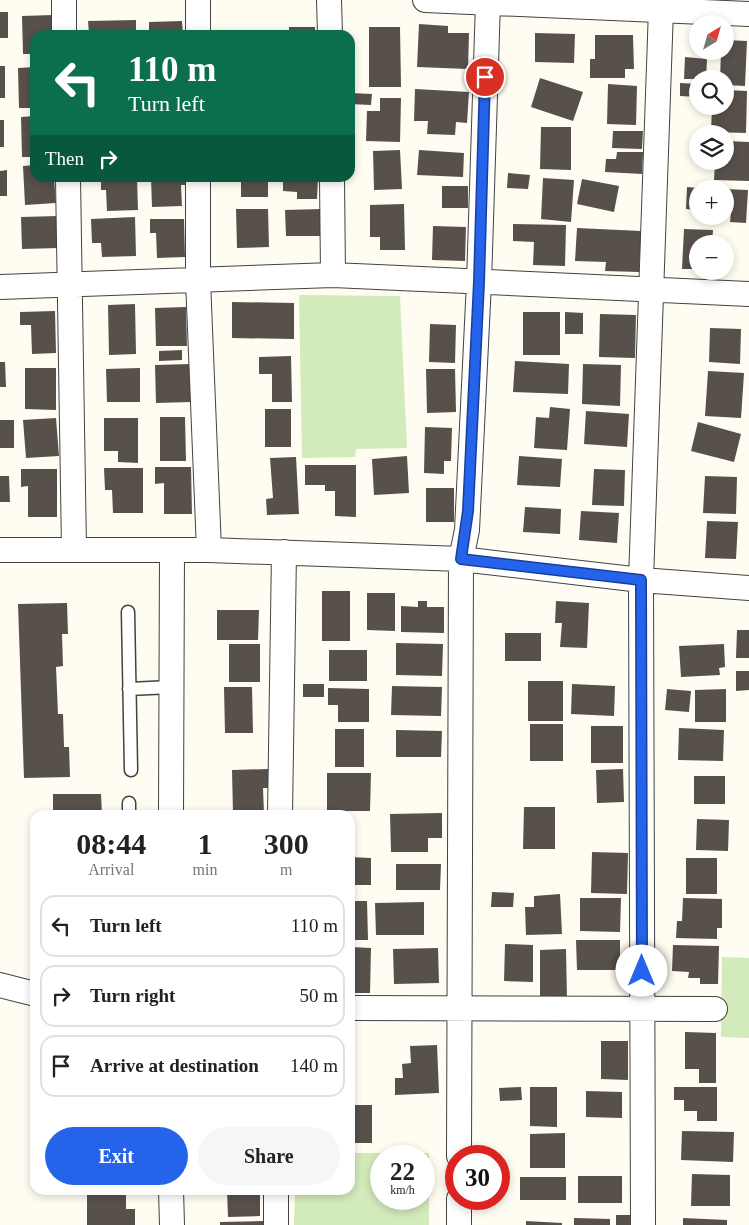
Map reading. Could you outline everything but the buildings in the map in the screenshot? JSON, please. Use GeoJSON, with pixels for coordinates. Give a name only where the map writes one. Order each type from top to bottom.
{"type":"FeatureCollection","features":[{"type":"Feature","properties":{"kind":"street"},"geometry":{"type":"LineString","coordinates":[[64,0],[64,30]]}},
{"type":"Feature","properties":{"kind":"street"},"geometry":{"type":"LineString","coordinates":[[198,0],[198,30]]}},
{"type":"Feature","properties":{"kind":"street"},"geometry":{"type":"LineString","coordinates":[[329,0],[330,30]]}},
{"type":"Feature","properties":{"kind":"street"},"geometry":{"type":"LineString","coordinates":[[425,0],[749,14]]}},
{"type":"Feature","properties":{"kind":"street"},"geometry":{"type":"LineString","coordinates":[[459,1145],[461,559],[467,530],[479,282],[488,2]]}},
{"type":"Feature","properties":{"kind":"street"},"geometry":{"type":"LineString","coordinates":[[643,1225],[641,580],[662,9]]}},
{"type":"Feature","properties":{"kind":"street"},"geometry":{"type":"LineString","coordinates":[[68,182],[74,549]]}},
{"type":"Feature","properties":{"kind":"street"},"geometry":{"type":"LineString","coordinates":[[198,182],[198,280],[209,550]]}},
{"type":"Feature","properties":{"kind":"street"},"geometry":{"type":"LineString","coordinates":[[332,182],[333,275]]}},
{"type":"Feature","properties":{"kind":"street"},"geometry":{"type":"LineString","coordinates":[[0,287],[70,286],[333,275],[749,294]]}},
{"type":"Feature","properties":{"kind":"street"},"geometry":{"type":"LineString","coordinates":[[0,550],[209,550],[461,559],[641,580],[749,588]]}},
{"type":"Feature","properties":{"kind":"street"},"geometry":{"type":"LineString","coordinates":[[171,810],[172,550]]}},
{"type":"Feature","properties":{"kind":"street"},"geometry":{"type":"LineString","coordinates":[[280,810],[284,552]]}},
{"type":"Feature","properties":{"kind":"street"},"geometry":{"type":"LineString","coordinates":[[0,985],[30,993]]}},
{"type":"Feature","properties":{"kind":"street"},"geometry":{"type":"LineString","coordinates":[[355,1008],[715,1009]]}},
{"type":"Feature","properties":{"kind":"street"},"geometry":{"type":"LineString","coordinates":[[171,1195],[172,1225]]}},
{"type":"Feature","properties":{"kind":"street"},"geometry":{"type":"LineString","coordinates":[[276,1195],[276,1225]]}},
{"type":"Feature","properties":{"kind":"street"},"geometry":{"type":"LineString","coordinates":[[459,1210],[459,1225]]}},
{"type":"Feature","properties":{"kind":"lane"},"geometry":{"type":"LineString","coordinates":[[128,612],[131,770]]}},
{"type":"Feature","properties":{"kind":"lane"},"geometry":{"type":"LineString","coordinates":[[129,689],[171,687]]}},
{"type":"Feature","properties":{"kind":"green space"},"geometry":{"type":"Polygon","coordinates":[[[299,295],[400,296],[407,448],[356,449],[355,457],[302,458],[299,295]]]}},
{"type":"Feature","properties":{"kind":"green space"},"geometry":{"type":"Polygon","coordinates":[[[722,957],[749,958],[749,1038],[721,1037],[722,957]]]}},
{"type":"Feature","properties":{"kind":"green space"},"geometry":{"type":"Polygon","coordinates":[[[355,1153],[370,1153],[370,1210],[429,1210],[429,1225],[294,1225],[295,1195],[355,1195],[355,1153]]]}},
{"type":"Feature","properties":{"kind":"route"},"geometry":{"type":"LineString","coordinates":[[485,77],[479,282],[468,511],[467,530],[461,559],[641,580],[642,971]]}}]}
